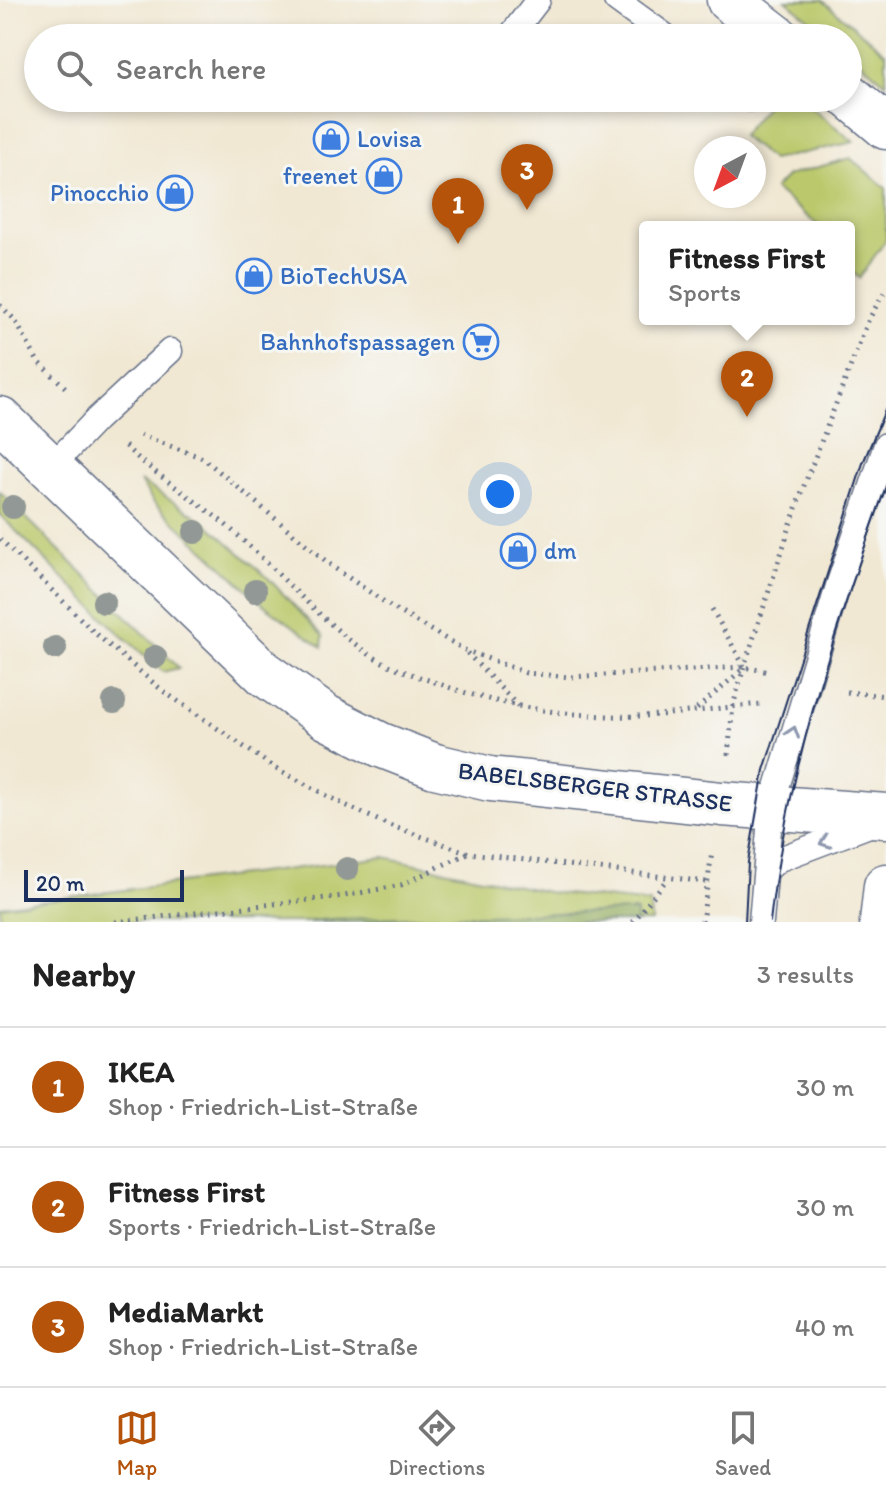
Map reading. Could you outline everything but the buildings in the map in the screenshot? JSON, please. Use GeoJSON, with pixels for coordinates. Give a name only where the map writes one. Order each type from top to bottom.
{"type":"FeatureCollection","features":[{"type":"Feature","properties":{"kind":"street"},"geometry":{"type":"LineString","coordinates":[[729,0],[760,24]]}},
{"type":"Feature","properties":{"kind":"street"},"geometry":{"type":"LineString","coordinates":[[862,107],[886,127]]}},
{"type":"Feature","properties":{"kind":"street","name":"BABELSBERGER STRASSE"},"geometry":{"type":"LineString","coordinates":[[0,419],[266,675],[326,717],[381,745],[435,766],[490,779],[886,818]]}},
{"type":"Feature","properties":{"kind":"street"},"geometry":{"type":"LineString","coordinates":[[882,922],[886,886]]}},
{"type":"Feature","properties":{"kind":"lane"},"geometry":{"type":"LineString","coordinates":[[520,24],[538,0]]}},
{"type":"Feature","properties":{"kind":"lane"},"geometry":{"type":"LineString","coordinates":[[627,3],[652,24]]}},
{"type":"Feature","properties":{"kind":"lane"},"geometry":{"type":"LineString","coordinates":[[50,468],[170,351]]}},
{"type":"Feature","properties":{"kind":"lane"},"geometry":{"type":"LineString","coordinates":[[761,922],[771,807],[839,583],[886,445]]}},
{"type":"Feature","properties":{"kind":"lane"},"geometry":{"type":"LineString","coordinates":[[767,870],[777,860],[886,818]]}},
{"type":"Feature","properties":{"kind":"path"},"geometry":{"type":"LineString","coordinates":[[733,706],[800,496],[869,319],[886,289]]}},
{"type":"Feature","properties":{"kind":"path"},"geometry":{"type":"LineString","coordinates":[[0,305],[15,320],[37,360],[137,458],[208,509],[365,652],[461,692],[519,707],[580,715],[628,716],[696,709],[744,667]]}},
{"type":"Feature","properties":{"kind":"path"},"geometry":{"type":"LineString","coordinates":[[97,419],[203,458],[333,567],[396,610],[465,650],[526,673],[570,677],[744,667],[777,673]]}},
{"type":"Feature","properties":{"kind":"path"},"geometry":{"type":"LineString","coordinates":[[0,539],[96,634],[163,691],[275,768],[386,824],[469,853],[706,882],[702,922]]}},
{"type":"Feature","properties":{"kind":"path"},"geometry":{"type":"LineString","coordinates":[[712,609],[744,667]]}},
{"type":"Feature","properties":{"kind":"path"},"geometry":{"type":"LineString","coordinates":[[465,650],[519,707]]}},
{"type":"Feature","properties":{"kind":"path"},"geometry":{"type":"LineString","coordinates":[[840,692],[886,696]]}},
{"type":"Feature","properties":{"kind":"path"},"geometry":{"type":"LineString","coordinates":[[115,922],[344,896],[401,885],[469,853]]}},
{"type":"Feature","properties":{"kind":"path"},"geometry":{"type":"LineString","coordinates":[[633,922],[667,878]]}},
{"type":"Feature","properties":{"kind":"green space"},"geometry":{"type":"Polygon","coordinates":[[[786,0],[822,0],[851,24],[815,24],[786,0]]]}},
{"type":"Feature","properties":{"kind":"green space"},"geometry":{"type":"Polygon","coordinates":[[[862,33],[886,53],[886,83],[862,63],[862,33]]]}},
{"type":"Feature","properties":{"kind":"green space"},"geometry":{"type":"Polygon","coordinates":[[[761,112],[817,112],[854,142],[772,160],[766,155],[766,136],[741,136],[761,112]]]}},
{"type":"Feature","properties":{"kind":"green space"},"geometry":{"type":"Polygon","coordinates":[[[850,158],[886,188],[886,240],[859,278],[855,274],[855,221],[813,221],[774,189],[787,176],[850,158]]]}},
{"type":"Feature","properties":{"kind":"green space"},"geometry":{"type":"Polygon","coordinates":[[[140,481],[204,521],[268,578],[323,636],[322,647],[264,605],[154,503],[140,481]]]}},
{"type":"Feature","properties":{"kind":"green space"},"geometry":{"type":"Polygon","coordinates":[[[0,492],[179,668],[163,672],[115,629],[0,515],[0,492]]]}},
{"type":"Feature","properties":{"kind":"green space"},"geometry":{"type":"Polygon","coordinates":[[[384,857],[547,892],[650,903],[651,922],[0,922],[0,906],[384,857]]]}},
{"type":"Feature","properties":{"kind":"green space"},"geometry":{"type":"Polygon","coordinates":[[[636,911],[636,922],[302,922],[330,919],[636,911]]]}},
{"type":"Feature","properties":{"kind":"tram line"},"geometry":{"type":"LineString","coordinates":[[745,922],[748,862],[764,770],[863,463],[886,408]]}},
{"type":"Feature","properties":{"kind":"tram line"},"geometry":{"type":"LineString","coordinates":[[770,922],[788,811],[815,701],[886,487]]}},
{"type":"Feature","properties":{"kind":"place","name":"Lovisa"},"geometry":{"type":"Point","coordinates":[331,139]}},
{"type":"Feature","properties":{"kind":"place","name":"freenet"},"geometry":{"type":"Point","coordinates":[384,176]}},
{"type":"Feature","properties":{"kind":"place","name":"Pinocchio"},"geometry":{"type":"Point","coordinates":[175,193]}},
{"type":"Feature","properties":{"kind":"place","name":"MediaMarkt"},"geometry":{"type":"Point","coordinates":[527,210]}},
{"type":"Feature","properties":{"kind":"place","name":"IKEA"},"geometry":{"type":"Point","coordinates":[458,244]}},
{"type":"Feature","properties":{"kind":"place","name":"BioTechUSA"},"geometry":{"type":"Point","coordinates":[254,276]}},
{"type":"Feature","properties":{"kind":"place","name":"Bahnhofspassagen"},"geometry":{"type":"Point","coordinates":[481,342]}},
{"type":"Feature","properties":{"kind":"place","name":"Fitness First"},"geometry":{"type":"Point","coordinates":[747,417]}},
{"type":"Feature","properties":{"kind":"place","name":"dm"},"geometry":{"type":"Point","coordinates":[518,551]}}]}
